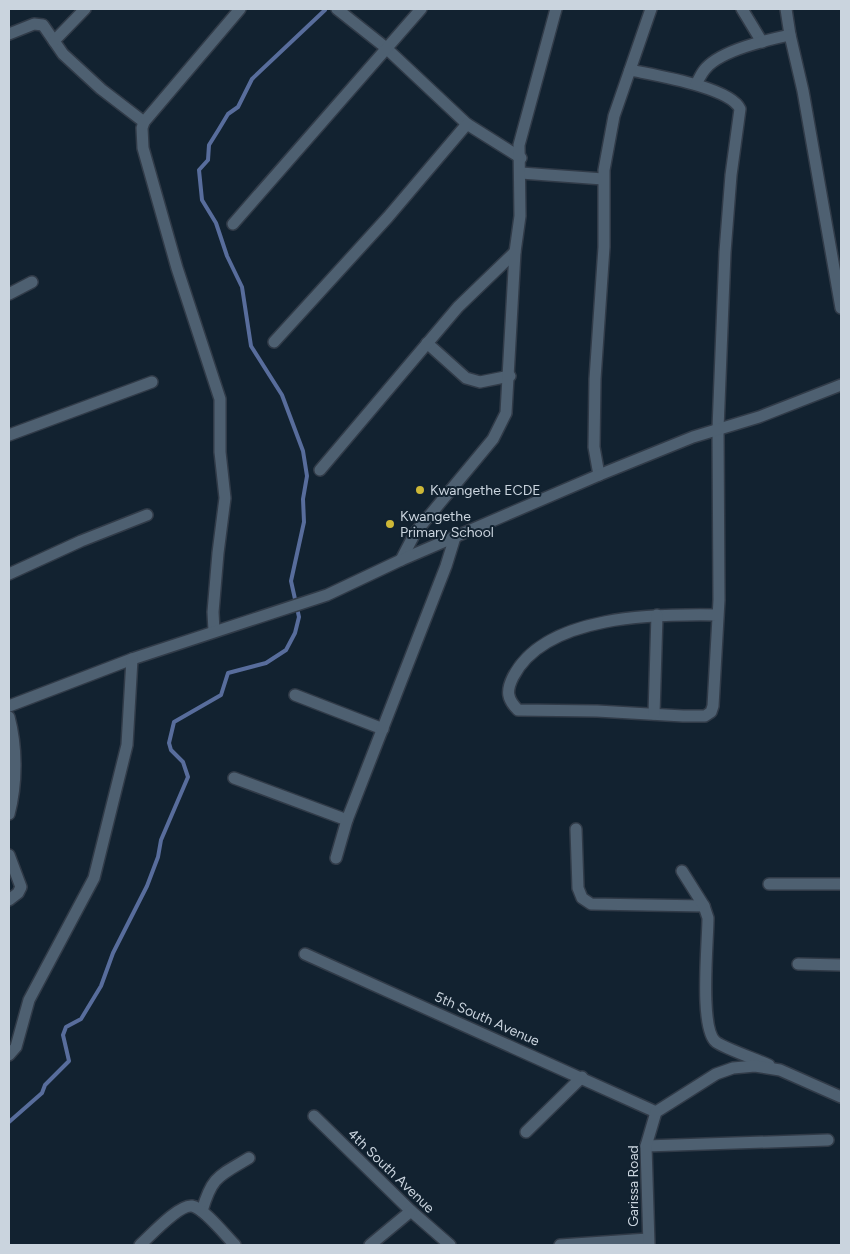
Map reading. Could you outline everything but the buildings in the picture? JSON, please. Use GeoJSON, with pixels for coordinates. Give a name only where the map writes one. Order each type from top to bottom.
{"type":"FeatureCollection","features":[{"type":"Feature","properties":{"kind":"street"},"geometry":{"type":"LineString","coordinates":[[54,42],[85,9]]}},
{"type":"Feature","properties":{"kind":"street"},"geometry":{"type":"LineString","coordinates":[[214,631],[216,572],[225,498],[220,452],[220,399],[177,268],[143,148],[142,128],[144,122],[240,9]]}},
{"type":"Feature","properties":{"kind":"street"},"geometry":{"type":"LineString","coordinates":[[337,9],[385,47],[467,124],[521,158]]}},
{"type":"Feature","properties":{"kind":"street"},"geometry":{"type":"LineString","coordinates":[[233,224],[385,47],[421,9]]}},
{"type":"Feature","properties":{"kind":"street"},"geometry":{"type":"LineString","coordinates":[[401,560],[415,533],[493,439],[501,426],[506,412],[510,376],[515,252],[520,216],[521,158],[519,145],[556,9]]}},
{"type":"Feature","properties":{"kind":"street"},"geometry":{"type":"LineString","coordinates":[[599,475],[594,447],[595,379],[604,247],[603,179],[614,116],[651,9]]}},
{"type":"Feature","properties":{"kind":"street"},"geometry":{"type":"LineString","coordinates":[[742,9],[762,42]]}},
{"type":"Feature","properties":{"kind":"street"},"geometry":{"type":"LineString","coordinates":[[786,9],[803,91],[841,308]]}},
{"type":"Feature","properties":{"kind":"street"},"geometry":{"type":"LineString","coordinates":[[9,34],[34,24],[43,26],[63,54],[102,89],[144,122]]}},
{"type":"Feature","properties":{"kind":"street"},"geometry":{"type":"LineString","coordinates":[[696,84],[706,68],[714,61],[762,42],[790,35]]}},
{"type":"Feature","properties":{"kind":"street"},"geometry":{"type":"LineString","coordinates":[[630,70],[696,84],[731,99],[740,109],[729,194],[718,429],[718,615],[713,706],[711,712],[705,716],[690,716],[597,711],[518,710],[510,702],[507,694],[518,666],[533,650],[546,640],[628,616],[718,615]]}},
{"type":"Feature","properties":{"kind":"street"},"geometry":{"type":"LineString","coordinates":[[274,342],[388,216],[467,124]]}},
{"type":"Feature","properties":{"kind":"street"},"geometry":{"type":"LineString","coordinates":[[521,173],[603,179]]}},
{"type":"Feature","properties":{"kind":"street"},"geometry":{"type":"LineString","coordinates":[[320,470],[458,307],[515,252]]}},
{"type":"Feature","properties":{"kind":"street"},"geometry":{"type":"LineString","coordinates":[[9,294],[32,282]]}},
{"type":"Feature","properties":{"kind":"street"},"geometry":{"type":"LineString","coordinates":[[428,343],[466,378],[480,382],[510,376]]}},
{"type":"Feature","properties":{"kind":"street"},"geometry":{"type":"LineString","coordinates":[[9,435],[152,382]]}},
{"type":"Feature","properties":{"kind":"street"},"geometry":{"type":"LineString","coordinates":[[9,706],[132,659],[327,595],[401,560],[599,475],[718,429],[759,417],[841,385]]}},
{"type":"Feature","properties":{"kind":"street"},"geometry":{"type":"LineString","coordinates":[[9,574],[81,541],[147,516]]}},
{"type":"Feature","properties":{"kind":"street"},"geometry":{"type":"LineString","coordinates":[[336,858],[347,820],[455,537]]}},
{"type":"Feature","properties":{"kind":"street"},"geometry":{"type":"LineString","coordinates":[[654,714],[657,615]]}},
{"type":"Feature","properties":{"kind":"street"},"geometry":{"type":"LineString","coordinates":[[9,1055],[16,1047],[29,1000],[94,878],[126,745],[132,659]]}},
{"type":"Feature","properties":{"kind":"street"},"geometry":{"type":"LineString","coordinates":[[295,694],[383,728]]}},
{"type":"Feature","properties":{"kind":"street"},"geometry":{"type":"LineString","coordinates":[[9,717],[13,746],[14,779],[9,814]]}},
{"type":"Feature","properties":{"kind":"street"},"geometry":{"type":"LineString","coordinates":[[234,778],[347,820]]}},
{"type":"Feature","properties":{"kind":"street"},"geometry":{"type":"LineString","coordinates":[[576,829],[578,888],[582,898],[591,904],[704,906]]}},
{"type":"Feature","properties":{"kind":"street"},"geometry":{"type":"LineString","coordinates":[[9,855],[22,887],[9,900]]}},
{"type":"Feature","properties":{"kind":"street"},"geometry":{"type":"LineString","coordinates":[[682,872],[704,906],[708,918],[706,1010],[708,1030],[718,1043],[841,1097]]}},
{"type":"Feature","properties":{"kind":"street"},"geometry":{"type":"LineString","coordinates":[[769,884],[841,884]]}},
{"type":"Feature","properties":{"kind":"street","name":"5th South Avenue"},"geometry":{"type":"LineString","coordinates":[[306,954],[656,1112]]}},
{"type":"Feature","properties":{"kind":"street"},"geometry":{"type":"LineString","coordinates":[[798,964],[841,965]]}},
{"type":"Feature","properties":{"kind":"street"},"geometry":{"type":"LineString","coordinates":[[656,1112],[694,1090],[716,1074],[734,1068],[755,1066],[780,1070]]}},
{"type":"Feature","properties":{"kind":"street"},"geometry":{"type":"LineString","coordinates":[[526,1132],[582,1078]]}},
{"type":"Feature","properties":{"kind":"street","name":"Garissa Road"},"geometry":{"type":"LineString","coordinates":[[649,1242],[646,1146],[656,1112]]}},
{"type":"Feature","properties":{"kind":"street","name":"4th South Avenue"},"geometry":{"type":"LineString","coordinates":[[314,1116],[410,1211],[450,1245]]}},
{"type":"Feature","properties":{"kind":"street"},"geometry":{"type":"LineString","coordinates":[[646,1146],[828,1140]]}},
{"type":"Feature","properties":{"kind":"street"},"geometry":{"type":"LineString","coordinates":[[202,1211],[208,1188],[221,1174],[249,1158]]}},
{"type":"Feature","properties":{"kind":"street"},"geometry":{"type":"LineString","coordinates":[[140,1245],[181,1208],[192,1206],[202,1211],[236,1245]]}},
{"type":"Feature","properties":{"kind":"street"},"geometry":{"type":"LineString","coordinates":[[370,1245],[410,1211]]}},
{"type":"Feature","properties":{"kind":"street"},"geometry":{"type":"LineString","coordinates":[[560,1245],[649,1242]]}},
{"type":"Feature","properties":{"kind":"waterway"},"geometry":{"type":"LineString","coordinates":[[9,1122],[42,1093],[45,1085],[69,1061],[63,1035],[66,1027],[81,1019],[101,986],[113,953],[147,886],[158,857],[161,840],[188,777],[183,762],[171,750],[169,743],[174,722],[221,695],[228,673],[266,663],[286,650],[295,633],[299,617],[291,581],[304,522],[303,499],[307,476],[303,451],[282,395],[251,346],[242,287],[227,256],[216,223],[202,200],[199,170],[208,160],[209,145],[228,114],[238,107],[252,79],[325,10]]}},
{"type":"Feature","properties":{"kind":"place","name":"Kwangethe ECDE"},"geometry":{"type":"Point","coordinates":[420,490]}},
{"type":"Feature","properties":{"kind":"place","name":"Kwangethe Primary School"},"geometry":{"type":"Point","coordinates":[390,524]}}]}
